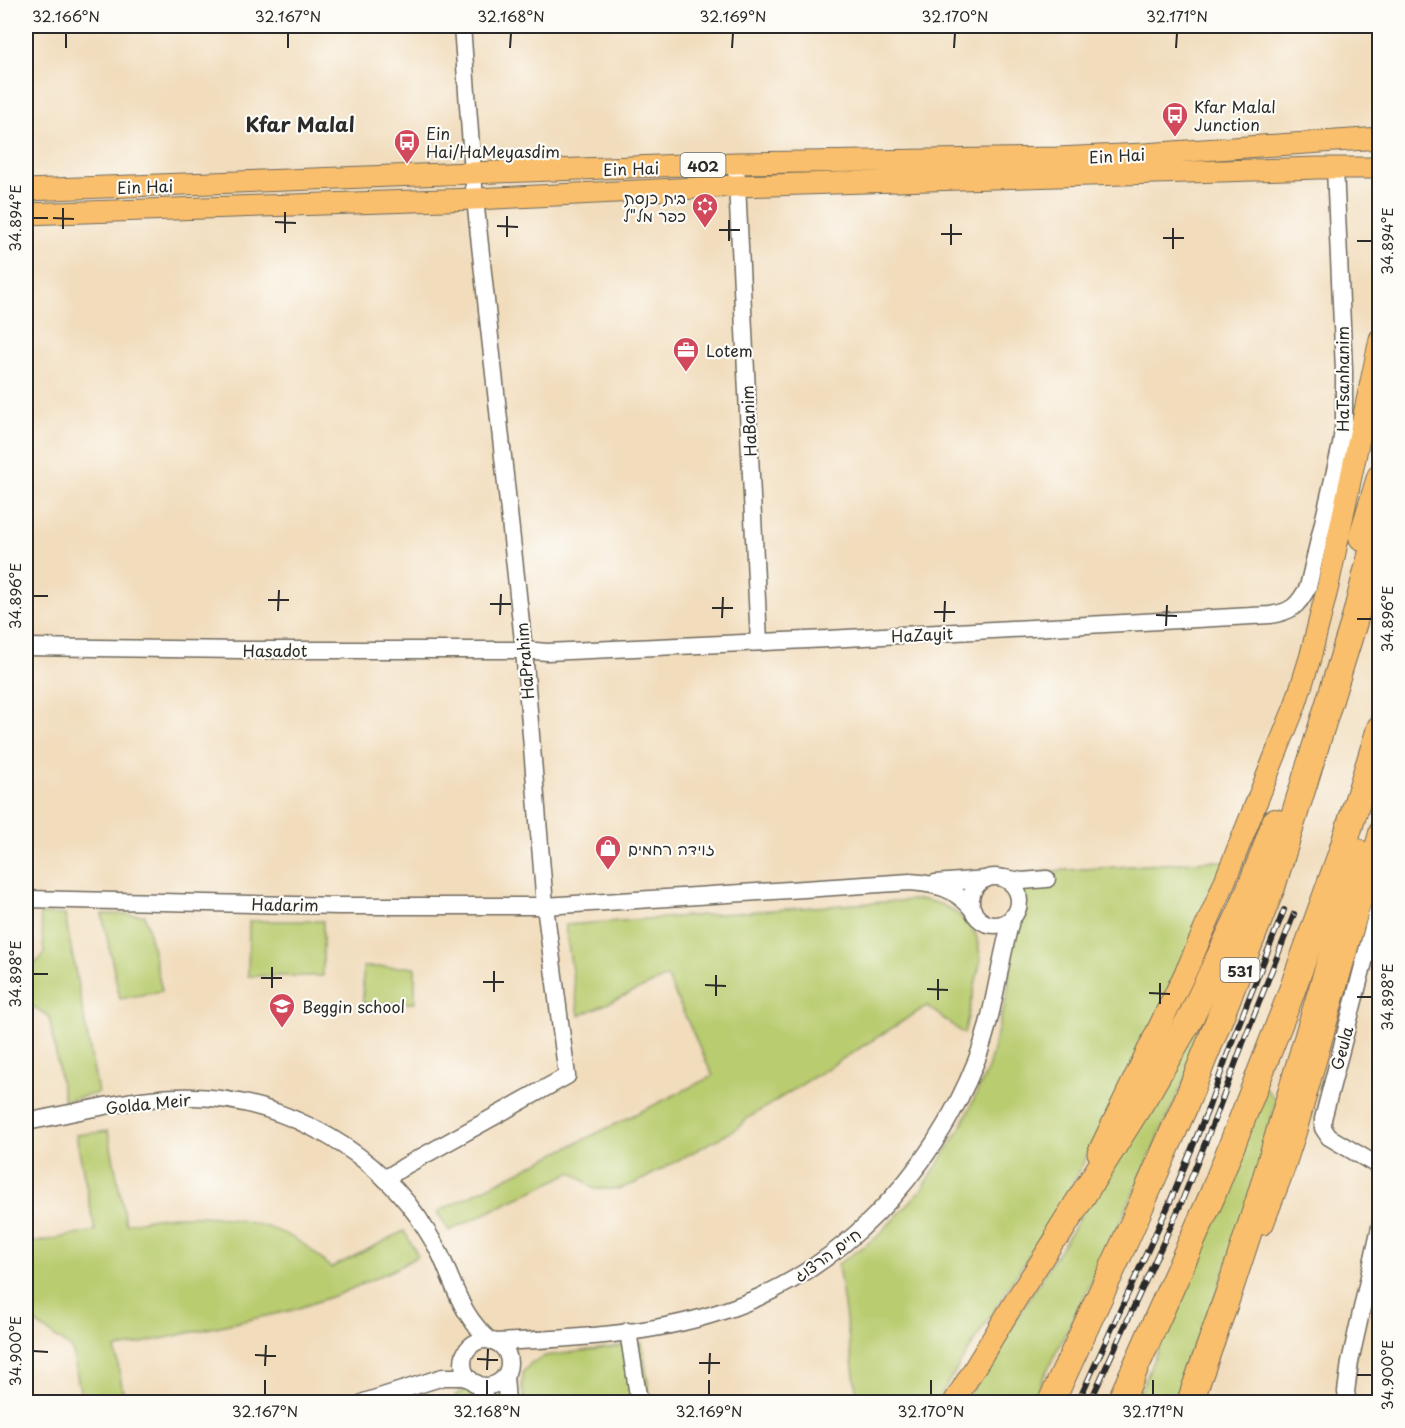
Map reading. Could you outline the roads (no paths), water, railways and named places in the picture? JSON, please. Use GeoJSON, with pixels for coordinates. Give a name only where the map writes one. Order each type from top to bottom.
{"type":"FeatureCollection","features":[{"type":"Feature","properties":{"kind":"highway"},"geometry":{"type":"LineString","coordinates":[[1059,1233],[1150,1088],[1191,1017],[1241,911],[1290,779],[1380,477]]}},
{"type":"Feature","properties":{"kind":"highway","name":"531"},"geometry":{"type":"LineString","coordinates":[[1051,1402],[1185,1105],[1272,887],[1354,622],[1380,520]]}},
{"type":"Feature","properties":{"kind":"highway"},"geometry":{"type":"LineString","coordinates":[[1120,1402],[1212,1196],[1287,1004],[1341,854],[1380,728]]}},
{"type":"Feature","properties":{"kind":"highway"},"geometry":{"type":"LineString","coordinates":[[1191,1402],[1259,1200],[1334,948],[1380,754]]}},
{"type":"Feature","properties":{"kind":"main road","name":"Ein Hai"},"geometry":{"type":"LineString","coordinates":[[26,190],[736,163],[1057,158],[1380,138]]}},
{"type":"Feature","properties":{"kind":"main road"},"geometry":{"type":"LineString","coordinates":[[1345,168],[1380,179]]}},
{"type":"Feature","properties":{"kind":"main road","name":"Ein Hai"},"geometry":{"type":"LineString","coordinates":[[26,214],[475,199],[736,186],[1380,168]]}},
{"type":"Feature","properties":{"kind":"main road"},"geometry":{"type":"LineString","coordinates":[[954,1402],[1059,1233],[1188,967],[1295,706],[1328,586],[1380,339]]}},
{"type":"Feature","properties":{"kind":"main road"},"geometry":{"type":"LineString","coordinates":[[1191,1402],[1282,1174],[1380,831]]}},
{"type":"Feature","properties":{"kind":"street","name":"HaPrahim"},"geometry":{"type":"LineString","coordinates":[[385,1179],[567,1076],[545,906],[524,650],[475,199],[462,26]]}},
{"type":"Feature","properties":{"kind":"street","name":"HaBanim"},"geometry":{"type":"LineString","coordinates":[[736,163],[759,642]]}},
{"type":"Feature","properties":{"kind":"street","name":"HaTsanhanim"},"geometry":{"type":"LineString","coordinates":[[1308,587],[1341,445],[1344,420],[1345,168]]}},
{"type":"Feature","properties":{"kind":"street","name":"HaZayit"},"geometry":{"type":"LineString","coordinates":[[524,650],[547,652],[1270,615],[1280,614],[1296,605],[1308,587]]}},
{"type":"Feature","properties":{"kind":"street","name":"Hasadot"},"geometry":{"type":"LineString","coordinates":[[26,647],[524,650]]}},
{"type":"Feature","properties":{"kind":"street"},"geometry":{"type":"LineString","coordinates":[[925,883],[996,877],[1022,881],[1047,879],[1033,889],[1006,922],[998,924],[991,924],[978,916],[972,902],[975,887],[986,879]]}},
{"type":"Feature","properties":{"kind":"street"},"geometry":{"type":"LineString","coordinates":[[1004,878],[1016,888],[1018,896],[1015,912]]}},
{"type":"Feature","properties":{"kind":"street"},"geometry":{"type":"LineString","coordinates":[[545,906],[910,882],[925,883],[936,885],[966,902],[995,941],[1001,962]]}},
{"type":"Feature","properties":{"kind":"street","name":"Hadarim"},"geometry":{"type":"LineString","coordinates":[[26,899],[340,906],[545,906]]}},
{"type":"Feature","properties":{"kind":"street","name":"Geula"},"geometry":{"type":"LineString","coordinates":[[1380,901],[1323,1119],[1323,1128],[1329,1137],[1380,1167]]}},
{"type":"Feature","properties":{"kind":"street","name":"חיים הרצוג"},"geometry":{"type":"LineString","coordinates":[[493,1342],[547,1340],[628,1331],[663,1326],[717,1313],[740,1306],[767,1293],[801,1275],[831,1254],[860,1230],[888,1202],[933,1145],[953,1111],[978,1056],[1015,912]]}},
{"type":"Feature","properties":{"kind":"street","name":"Golda Meir"},"geometry":{"type":"LineString","coordinates":[[26,1122],[155,1099],[202,1097],[252,1105],[317,1130],[352,1153],[385,1179],[406,1203],[440,1254],[463,1308],[472,1323],[493,1342]]}},
{"type":"Feature","properties":{"kind":"street"},"geometry":{"type":"LineString","coordinates":[[1348,1402],[1346,1392],[1350,1362],[1380,1227]]}},
{"type":"Feature","properties":{"kind":"street","name":"Golda Meir"},"geometry":{"type":"LineString","coordinates":[[463,1308],[466,1354]]}},
{"type":"Feature","properties":{"kind":"street"},"geometry":{"type":"LineString","coordinates":[[628,1331],[639,1402]]}},
{"type":"Feature","properties":{"kind":"street"},"geometry":{"type":"LineString","coordinates":[[364,1402],[443,1377],[462,1377],[491,1386],[502,1380],[514,1359],[520,1354],[547,1340]]}},
{"type":"Feature","properties":{"kind":"street"},"geometry":{"type":"LineString","coordinates":[[433,1380],[456,1365],[474,1344],[480,1341],[493,1342],[501,1346],[508,1358],[507,1402]]}},
{"type":"Feature","properties":{"kind":"street"},"geometry":{"type":"LineString","coordinates":[[466,1354],[465,1370],[487,1402]]}},
{"type":"Feature","properties":{"kind":"railway"},"geometry":{"type":"LineString","coordinates":[[1078,1402],[1170,1202],[1284,910]]}},
{"type":"Feature","properties":{"kind":"railway"},"geometry":{"type":"LineString","coordinates":[[1090,1402],[1180,1206],[1294,914]]}},
{"type":"Feature","properties":{"kind":"place","name":"Kfar Malal Junction"},"geometry":{"type":"Point","coordinates":[1175,138]}},
{"type":"Feature","properties":{"kind":"place","name":"Ein Hai/HaMeyasdim"},"geometry":{"type":"Point","coordinates":[407,165]}},
{"type":"Feature","properties":{"kind":"place","name":"בית כנסת כפר מל\"ל"},"geometry":{"type":"Point","coordinates":[705,229]}},
{"type":"Feature","properties":{"kind":"place","name":"Lotem"},"geometry":{"type":"Point","coordinates":[686,373]}},
{"type":"Feature","properties":{"kind":"place","name":"זוידה רחמים"},"geometry":{"type":"Point","coordinates":[608,871]}},
{"type":"Feature","properties":{"kind":"place","name":"Beggin school"},"geometry":{"type":"Point","coordinates":[282,1029]}},
{"type":"Feature","properties":{"kind":"district","name":"Kfar Malal"},"geometry":{"type":"Point","coordinates":[300,124]}}]}
